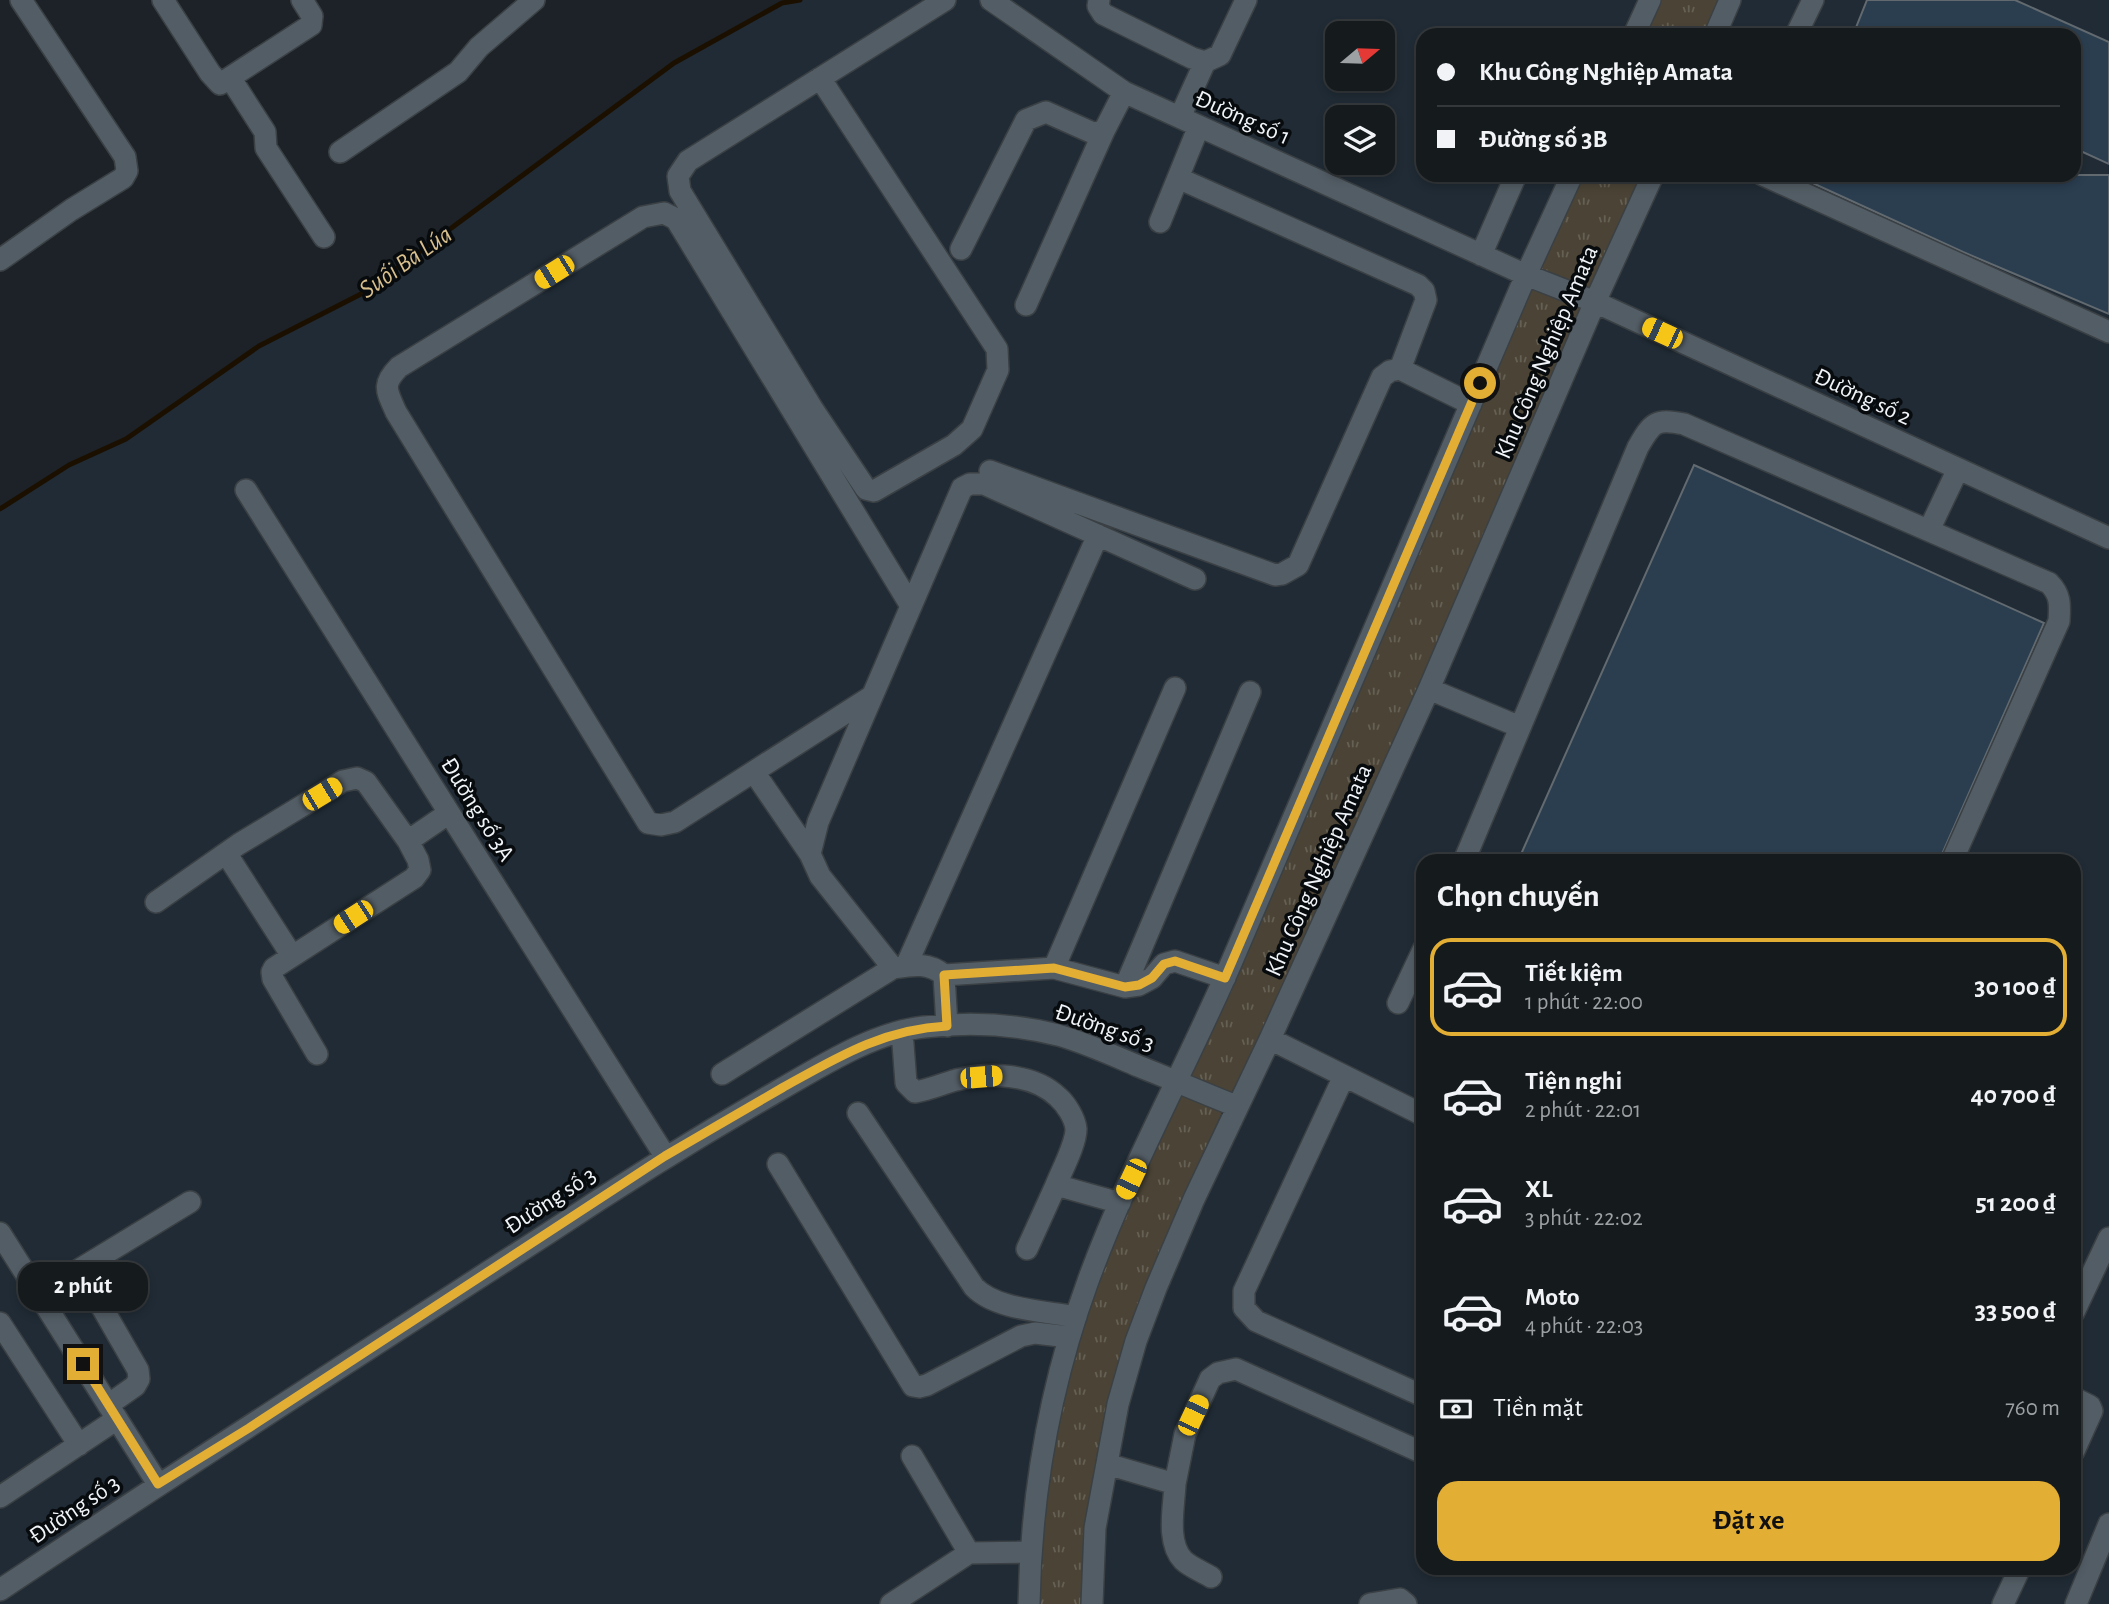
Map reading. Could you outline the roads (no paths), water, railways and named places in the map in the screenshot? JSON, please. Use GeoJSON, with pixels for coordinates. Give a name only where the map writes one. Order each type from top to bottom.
{"type":"FeatureCollection","features":[{"type":"Feature","properties":{"kind":"street"},"geometry":{"type":"LineString","coordinates":[[0,260],[71,210],[123,178],[128,165],[21,0]]}},
{"type":"Feature","properties":{"kind":"street"},"geometry":{"type":"LineString","coordinates":[[163,0],[216,82],[222,84],[311,25],[312,16],[302,0]]}},
{"type":"Feature","properties":{"kind":"street"},"geometry":{"type":"LineString","coordinates":[[340,152],[458,72],[479,47],[534,0]]}},
{"type":"Feature","properties":{"kind":"street"},"geometry":{"type":"LineString","coordinates":[[820,78],[997,349],[998,370],[972,429],[954,445],[874,491],[866,489],[812,408],[680,191],[678,176],[688,161],[820,78],[945,0]]}},
{"type":"Feature","properties":{"kind":"street","name":"Đường số 1"},"geometry":{"type":"LineString","coordinates":[[991,0],[1124,92],[1526,275]]}},
{"type":"Feature","properties":{"kind":"street"},"geometry":{"type":"LineString","coordinates":[[1099,0],[1098,6],[1103,14],[1205,62],[1220,55],[1246,0]]}},
{"type":"Feature","properties":{"kind":"street"},"geometry":{"type":"LineString","coordinates":[[1637,28],[1650,0]]}},
{"type":"Feature","properties":{"kind":"street"},"geometry":{"type":"LineString","coordinates":[[1718,28],[1730,0]]}},
{"type":"Feature","properties":{"kind":"street"},"geometry":{"type":"LineString","coordinates":[[1799,28],[1813,0]]}},
{"type":"Feature","properties":{"kind":"street"},"geometry":{"type":"LineString","coordinates":[[1160,222],[1178,178],[1205,62]]}},
{"type":"Feature","properties":{"kind":"street"},"geometry":{"type":"LineString","coordinates":[[231,79],[266,134],[266,148],[324,237]]}},
{"type":"Feature","properties":{"kind":"street"},"geometry":{"type":"LineString","coordinates":[[1026,305],[1124,92]]}},
{"type":"Feature","properties":{"kind":"street"},"geometry":{"type":"LineString","coordinates":[[961,249],[1026,120],[1046,112],[1093,133],[1104,131]]}},
{"type":"Feature","properties":{"kind":"street"},"geometry":{"type":"LineString","coordinates":[[1178,178],[1418,285],[1424,291],[1426,300],[1400,369]]}},
{"type":"Feature","properties":{"kind":"street"},"geometry":{"type":"LineString","coordinates":[[1481,255],[1514,182]]}},
{"type":"Feature","properties":{"kind":"street","name":"Khu Công Nghiệp Amata"},"geometry":{"type":"LineString","coordinates":[[1029,1604],[1030,1552],[1044,1443],[1073,1327],[1088,1280],[1120,1203],[1225,978],[1526,275],[1569,182]]}},
{"type":"Feature","properties":{"kind":"street","name":"Khu Công Nghiệp Amata"},"geometry":{"type":"LineString","coordinates":[[1092,1604],[1095,1528],[1118,1404],[1136,1341],[1194,1199],[1429,689],[1595,302],[1650,182]]}},
{"type":"Feature","properties":{"kind":"street"},"geometry":{"type":"LineString","coordinates":[[1778,182],[2109,332]]}},
{"type":"Feature","properties":{"kind":"street"},"geometry":{"type":"LineString","coordinates":[[872,696],[675,822],[661,825],[648,822],[396,412],[386,389],[389,377],[399,367],[643,217],[664,213],[676,219],[911,606]]}},
{"type":"Feature","properties":{"kind":"street","name":"Đường số 2"},"geometry":{"type":"LineString","coordinates":[[1526,275],[1595,302],[2109,538]]}},
{"type":"Feature","properties":{"kind":"street"},"geometry":{"type":"LineString","coordinates":[[990,471],[1275,575],[1283,574],[1298,565],[1382,377],[1390,371],[1400,369],[1471,404]]}},
{"type":"Feature","properties":{"kind":"street"},"geometry":{"type":"LineString","coordinates":[[1467,854],[1638,447],[1650,426],[1664,420],[1684,424],[2049,583],[2060,599],[2059,621],[1955,854]]}},
{"type":"Feature","properties":{"kind":"street"},"geometry":{"type":"LineString","coordinates":[[1929,530],[1958,469]]}},
{"type":"Feature","properties":{"kind":"street"},"geometry":{"type":"LineString","coordinates":[[810,854],[818,822],[962,488],[970,484],[984,484],[1195,579]]}},
{"type":"Feature","properties":{"kind":"street","name":"Đường số 3A"},"geometry":{"type":"LineString","coordinates":[[246,490],[665,1156]]}},
{"type":"Feature","properties":{"kind":"street"},"geometry":{"type":"LineString","coordinates":[[900,967],[1098,536]]}},
{"type":"Feature","properties":{"kind":"street"},"geometry":{"type":"LineString","coordinates":[[1054,968],[1175,688]]}},
{"type":"Feature","properties":{"kind":"street"},"geometry":{"type":"LineString","coordinates":[[1429,689],[1520,727]]}},
{"type":"Feature","properties":{"kind":"street"},"geometry":{"type":"LineString","coordinates":[[1125,987],[1250,692]]}},
{"type":"Feature","properties":{"kind":"street"},"geometry":{"type":"LineString","coordinates":[[754,772],[810,854],[820,876],[900,967]]}},
{"type":"Feature","properties":{"kind":"street"},"geometry":{"type":"LineString","coordinates":[[156,902],[226,853],[343,782],[357,778],[366,782],[408,841],[420,870],[414,878],[274,968],[273,979],[317,1054]]}},
{"type":"Feature","properties":{"kind":"street"},"geometry":{"type":"LineString","coordinates":[[408,841],[449,813]]}},
{"type":"Feature","properties":{"kind":"street"},"geometry":{"type":"LineString","coordinates":[[226,853],[292,957]]}},
{"type":"Feature","properties":{"kind":"street"},"geometry":{"type":"LineString","coordinates":[[722,1074],[900,967],[934,967],[944,975],[1054,968],[1125,987],[1139,985],[1152,978],[1164,964],[1175,961],[1225,978]]}},
{"type":"Feature","properties":{"kind":"street"},"geometry":{"type":"LineString","coordinates":[[1398,1003],[1416,965]]}},
{"type":"Feature","properties":{"kind":"street"},"geometry":{"type":"LineString","coordinates":[[944,975],[947,1026]]}},
{"type":"Feature","properties":{"kind":"street","name":"Đường số 3"},"geometry":{"type":"LineString","coordinates":[[0,1590],[158,1484],[665,1156],[838,1056],[902,1031],[947,1026],[996,1025],[1059,1036],[1102,1050],[1236,1106]]}},
{"type":"Feature","properties":{"kind":"street"},"geometry":{"type":"LineString","coordinates":[[902,1031],[906,1083],[915,1092],[959,1079],[1003,1076],[1028,1079],[1042,1085],[1063,1101],[1076,1128],[1074,1138],[1027,1249]]}},
{"type":"Feature","properties":{"kind":"street"},"geometry":{"type":"LineString","coordinates":[[1270,1039],[1416,1112]]}},
{"type":"Feature","properties":{"kind":"street"},"geometry":{"type":"LineString","coordinates":[[1344,1076],[1244,1291],[1244,1308],[1256,1321],[1416,1393]]}},
{"type":"Feature","properties":{"kind":"street"},"geometry":{"type":"LineString","coordinates":[[858,1113],[974,1287],[983,1296],[1073,1327]]}},
{"type":"Feature","properties":{"kind":"street"},"geometry":{"type":"LineString","coordinates":[[778,1164],[913,1386],[928,1385],[1021,1336],[1073,1327]]}},
{"type":"Feature","properties":{"kind":"street"},"geometry":{"type":"LineString","coordinates":[[1056,1185],[1120,1203]]}},
{"type":"Feature","properties":{"kind":"street"},"geometry":{"type":"LineString","coordinates":[[44,1303],[80,1269],[190,1202]]}},
{"type":"Feature","properties":{"kind":"street"},"geometry":{"type":"LineString","coordinates":[[0,1234],[6,1257],[44,1303],[158,1484]]}},
{"type":"Feature","properties":{"kind":"street"},"geometry":{"type":"LineString","coordinates":[[2081,1297],[2109,1238]]}},
{"type":"Feature","properties":{"kind":"street"},"geometry":{"type":"LineString","coordinates":[[0,1497],[79,1445],[113,1412],[139,1378],[138,1370],[80,1269]]}},
{"type":"Feature","properties":{"kind":"street"},"geometry":{"type":"LineString","coordinates":[[0,1323],[79,1445]]}},
{"type":"Feature","properties":{"kind":"street"},"geometry":{"type":"LineString","coordinates":[[1212,1577],[1184,1561],[1176,1550],[1173,1535],[1175,1484],[1185,1434],[1210,1379],[1218,1373],[1236,1369],[1416,1450]]}},
{"type":"Feature","properties":{"kind":"street"},"geometry":{"type":"LineString","coordinates":[[2081,1402],[2090,1406],[2092,1411],[2081,1435]]}},
{"type":"Feature","properties":{"kind":"street"},"geometry":{"type":"LineString","coordinates":[[912,1456],[969,1553]]}},
{"type":"Feature","properties":{"kind":"street"},"geometry":{"type":"LineString","coordinates":[[1107,1464],[1175,1484]]}},
{"type":"Feature","properties":{"kind":"street"},"geometry":{"type":"LineString","coordinates":[[2076,1604],[2109,1524]]}},
{"type":"Feature","properties":{"kind":"street"},"geometry":{"type":"LineString","coordinates":[[891,1604],[969,1553],[1030,1552]]}},
{"type":"Feature","properties":{"kind":"street"},"geometry":{"type":"LineString","coordinates":[[2003,1604],[2017,1575]]}},
{"type":"Feature","properties":{"kind":"street"},"geometry":{"type":"LineString","coordinates":[[1370,1604],[1400,1599],[1406,1604]]}},
{"type":"Feature","properties":{"kind":"waterway","name":"Suối Bà Lúa"},"geometry":{"type":"LineString","coordinates":[[0,509],[69,465],[126,439],[259,346],[365,292],[674,63],[782,3],[800,0]]}}]}
